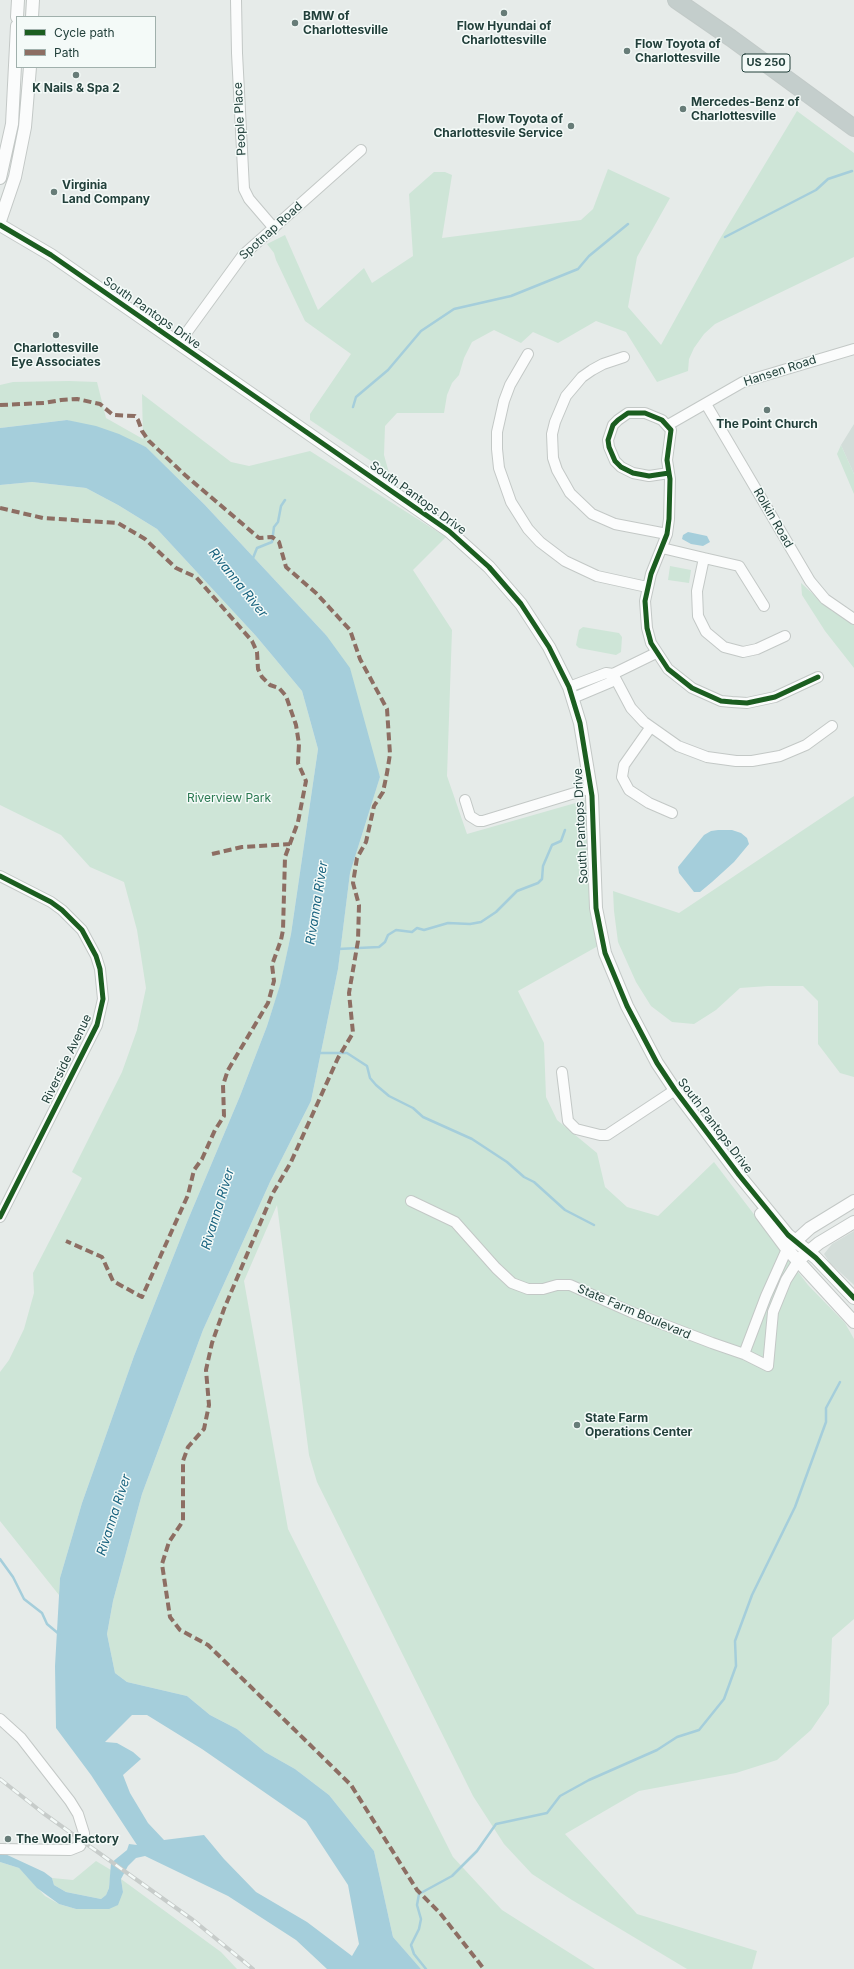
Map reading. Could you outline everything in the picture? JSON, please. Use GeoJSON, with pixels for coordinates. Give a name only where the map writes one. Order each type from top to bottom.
{"type":"FeatureCollection","features":[{"type":"Feature","properties":{"kind":"highway","name":"US 250"},"geometry":{"type":"LineString","coordinates":[[676,0],[726,34],[854,128]]}},
{"type":"Feature","properties":{"kind":"street"},"geometry":{"type":"LineString","coordinates":[[17,16],[18,0]]}},
{"type":"Feature","properties":{"kind":"street"},"geometry":{"type":"LineString","coordinates":[[32,16],[33,0]]}},
{"type":"Feature","properties":{"kind":"street","name":"People Place"},"geometry":{"type":"LineString","coordinates":[[236,0],[237,53],[244,189],[249,199],[273,227]]}},
{"type":"Feature","properties":{"kind":"street"},"geometry":{"type":"LineString","coordinates":[[0,178],[12,124],[16,46]]}},
{"type":"Feature","properties":{"kind":"street"},"geometry":{"type":"LineString","coordinates":[[0,221],[15,177],[26,127],[30,68]]}},
{"type":"Feature","properties":{"kind":"street","name":"Spotnap Road"},"geometry":{"type":"LineString","coordinates":[[179,343],[234,265],[273,227],[361,150]]}},
{"type":"Feature","properties":{"kind":"street","name":"South Pantops Drive"},"geometry":{"type":"LineString","coordinates":[[0,225],[51,255],[449,531],[490,567],[521,604],[549,647],[571,692],[580,723],[591,788],[596,908],[606,953],[613,974],[635,1024],[657,1063],[675,1090],[739,1176],[761,1214],[791,1245]]}},
{"type":"Feature","properties":{"kind":"street","name":"Hansen Road"},"geometry":{"type":"LineString","coordinates":[[668,425],[743,382],[854,349]]}},
{"type":"Feature","properties":{"kind":"street"},"geometry":{"type":"LineString","coordinates":[[528,354],[510,385],[504,401],[497,432],[499,468],[511,502],[528,529],[540,542],[566,561],[597,576],[647,587]]}},
{"type":"Feature","properties":{"kind":"street"},"geometry":{"type":"LineString","coordinates":[[624,357],[603,364],[592,370],[582,377],[565,397],[554,422],[552,440],[553,458],[557,470],[570,493],[592,514],[615,524],[667,534]]}},
{"type":"Feature","properties":{"kind":"street","name":"Rolkin Road"},"geometry":{"type":"LineString","coordinates":[[706,404],[810,581],[825,599],[854,619]]}},
{"type":"Feature","properties":{"kind":"street"},"geometry":{"type":"LineString","coordinates":[[669,473],[649,476],[628,471],[621,467],[612,456],[608,440],[613,425],[628,413],[645,413],[655,416],[668,425],[672,435],[667,460],[669,473],[670,514],[667,534],[647,587],[645,601],[647,628],[656,653],[668,669],[679,680],[699,692],[721,700],[747,702],[768,699],[790,692],[818,677]]}},
{"type":"Feature","properties":{"kind":"street"},"geometry":{"type":"LineString","coordinates":[[662,548],[739,566],[764,606]]}},
{"type":"Feature","properties":{"kind":"street"},"geometry":{"type":"LineString","coordinates":[[704,558],[696,591],[698,616],[706,632],[724,647],[743,652],[757,649],[785,636]]}},
{"type":"Feature","properties":{"kind":"street"},"geometry":{"type":"LineString","coordinates":[[571,692],[606,673],[613,674],[656,653]]}},
{"type":"Feature","properties":{"kind":"street"},"geometry":{"type":"LineString","coordinates":[[613,674],[631,708],[650,728],[664,738],[692,753],[707,758],[736,762],[768,759],[792,752],[817,738],[832,726]]}},
{"type":"Feature","properties":{"kind":"street"},"geometry":{"type":"LineString","coordinates":[[650,728],[624,765],[622,777],[629,790],[649,803],[672,814]]}},
{"type":"Feature","properties":{"kind":"street"},"geometry":{"type":"LineString","coordinates":[[464,800],[470,816],[478,821],[483,821],[591,788]]}},
{"type":"Feature","properties":{"kind":"street","name":"Riverside Avenue"},"geometry":{"type":"LineString","coordinates":[[0,876],[51,902],[62,910],[82,930],[96,956],[103,985],[103,999],[97,1025],[0,1217]]}},
{"type":"Feature","properties":{"kind":"street"},"geometry":{"type":"LineString","coordinates":[[562,1072],[568,1121],[576,1129],[600,1135],[607,1135],[675,1090]]}},
{"type":"Feature","properties":{"kind":"street","name":"State Farm Boulevard"},"geometry":{"type":"LineString","coordinates":[[411,1201],[455,1222],[496,1268],[512,1283],[528,1289],[543,1289],[557,1285],[570,1285],[638,1315],[744,1354],[768,1366],[773,1312],[786,1280],[798,1261],[808,1252],[854,1222]]}},
{"type":"Feature","properties":{"kind":"street"},"geometry":{"type":"LineString","coordinates":[[744,1354],[766,1296],[791,1245],[810,1228],[854,1201]]}},
{"type":"Feature","properties":{"kind":"street"},"geometry":{"type":"LineString","coordinates":[[791,1245],[808,1252],[854,1298]]}},
{"type":"Feature","properties":{"kind":"street"},"geometry":{"type":"LineString","coordinates":[[791,1245],[798,1261],[854,1322]]}},
{"type":"Feature","properties":{"kind":"street"},"geometry":{"type":"LineString","coordinates":[[0,1719],[21,1738],[70,1801],[78,1814],[84,1833],[84,1838],[80,1846],[70,1850],[0,1849]]}},
{"type":"Feature","properties":{"kind":"shaded area"},"geometry":{"type":"Polygon","coordinates":[[[854,424],[854,474],[841,445],[854,424]]]}},
{"type":"Feature","properties":{"kind":"shaded area"},"geometry":{"type":"Polygon","coordinates":[[[854,1231],[854,1285],[830,1263],[824,1254],[832,1244],[854,1231]]]}},
{"type":"Feature","properties":{"kind":"green space"},"geometry":{"type":"Polygon","coordinates":[[[797,111],[854,153],[854,257],[715,324],[704,334],[694,348],[689,359],[688,371],[657,382],[626,332],[596,321],[558,343],[533,332],[521,343],[494,330],[472,342],[464,358],[459,375],[452,383],[447,395],[444,413],[397,413],[385,426],[384,455],[389,473],[310,420],[310,414],[351,354],[305,321],[274,253],[267,244],[285,235],[318,310],[364,268],[372,283],[413,256],[409,194],[434,172],[445,172],[452,175],[442,238],[581,220],[593,209],[608,169],[670,198],[637,257],[628,307],[661,345],[718,242],[797,111]]]}},
{"type":"Feature","properties":{"kind":"green space"},"geometry":{"type":"Polygon","coordinates":[[[13,382],[97,382],[106,418],[143,439],[142,394],[231,462],[249,466],[310,451],[446,537],[413,570],[452,630],[447,776],[467,834],[586,800],[591,899],[598,946],[518,991],[544,1043],[546,1097],[557,1120],[597,1153],[605,1187],[627,1207],[658,1216],[714,1162],[808,1285],[845,1323],[854,1339],[854,1619],[832,1638],[829,1704],[811,1730],[777,1760],[736,1773],[639,1791],[565,1834],[637,1914],[757,1951],[752,1969],[687,1969],[572,1900],[532,1874],[504,1844],[473,1796],[317,1482],[309,1455],[277,1205],[244,1281],[288,1529],[453,1857],[502,1910],[595,1969],[421,1969],[393,1937],[374,1851],[329,1795],[295,1769],[265,1752],[237,1729],[210,1715],[187,1696],[127,1682],[115,1673],[107,1634],[113,1601],[142,1494],[203,1330],[270,1182],[311,1101],[338,969],[350,873],[380,777],[326,635],[204,504],[146,447],[67,420],[0,428],[0,385],[13,382]]]}},
{"type":"Feature","properties":{"kind":"green space"},"geometry":{"type":"Polygon","coordinates":[[[841,445],[854,474],[854,494],[837,454],[841,445]]]}},
{"type":"Feature","properties":{"kind":"green space","name":"Riverview Park"},"geometry":{"type":"Polygon","coordinates":[[[32,482],[86,488],[118,505],[157,529],[256,636],[302,691],[318,749],[291,934],[280,986],[267,1026],[240,1096],[187,1222],[134,1356],[82,1503],[60,1578],[59,1595],[0,1521],[0,1372],[9,1360],[24,1329],[34,1293],[33,1273],[82,1178],[72,1172],[122,1072],[137,1030],[146,988],[137,930],[124,882],[90,867],[61,835],[0,805],[0,485],[32,482]]]}},
{"type":"Feature","properties":{"kind":"green space"},"geometry":{"type":"Polygon","coordinates":[[[670,566],[691,570],[689,583],[668,580],[670,566]]]}},
{"type":"Feature","properties":{"kind":"green space"},"geometry":{"type":"Polygon","coordinates":[[[801,583],[832,611],[854,621],[854,668],[825,631],[802,595],[801,583]]]}},
{"type":"Feature","properties":{"kind":"green space"},"geometry":{"type":"Polygon","coordinates":[[[583,627],[619,633],[622,637],[621,652],[616,655],[579,648],[576,645],[579,630],[583,627]]]}},
{"type":"Feature","properties":{"kind":"green space"},"geometry":{"type":"Polygon","coordinates":[[[854,796],[854,1077],[840,1073],[818,1044],[818,1001],[803,986],[740,988],[716,1010],[694,1024],[672,1022],[651,1006],[636,982],[618,942],[613,891],[679,913],[854,796]]]}},
{"type":"Feature","properties":{"kind":"green space"},"geometry":{"type":"Polygon","coordinates":[[[96,1861],[111,1870],[109,1888],[106,1895],[101,1899],[66,1892],[54,1885],[52,1878],[73,1880],[96,1861]]]}},
{"type":"Feature","properties":{"kind":"green space"},"geometry":{"type":"Polygon","coordinates":[[[0,1862],[19,1868],[45,1896],[59,1904],[76,1909],[123,1892],[121,1879],[221,1952],[237,1969],[0,1969],[0,1862]]]}},
{"type":"Feature","properties":{"kind":"water","name":"Rivanna River"},"geometry":{"type":"Polygon","coordinates":[[[67,420],[96,426],[119,434],[146,447],[204,504],[326,635],[350,668],[380,777],[350,873],[338,969],[311,1101],[270,1182],[203,1330],[142,1494],[113,1601],[107,1634],[115,1673],[127,1682],[187,1696],[210,1715],[237,1729],[265,1752],[295,1769],[329,1795],[374,1851],[393,1937],[421,1969],[327,1969],[296,1940],[228,1896],[145,1856],[136,1858],[128,1866],[121,1879],[123,1892],[118,1905],[109,1909],[76,1909],[59,1904],[37,1888],[19,1868],[0,1862],[0,1854],[3,1853],[44,1872],[52,1878],[54,1885],[66,1892],[101,1899],[106,1895],[109,1888],[111,1863],[127,1850],[129,1844],[137,1845],[91,1775],[56,1728],[55,1666],[60,1578],[82,1503],[134,1356],[187,1222],[240,1096],[267,1026],[280,985],[291,934],[318,749],[302,691],[256,636],[157,529],[118,505],[86,488],[32,482],[0,485],[0,428],[67,420]],[[132,1715],[105,1742],[117,1743],[133,1752],[141,1759],[123,1775],[130,1793],[148,1823],[164,1840],[204,1835],[224,1859],[256,1892],[307,1922],[352,1956],[359,1944],[348,1885],[306,1821],[202,1749],[147,1715],[132,1715]]]}},
{"type":"Feature","properties":{"kind":"water"},"geometry":{"type":"Polygon","coordinates":[[[688,532],[707,536],[710,542],[703,546],[691,544],[682,539],[683,535],[688,532]]]}},
{"type":"Feature","properties":{"kind":"water"},"geometry":{"type":"Polygon","coordinates":[[[732,830],[741,833],[747,838],[749,844],[734,862],[712,882],[700,892],[694,892],[679,873],[678,867],[704,835],[711,831],[732,830]]]}},
{"type":"Feature","properties":{"kind":"waterway"},"geometry":{"type":"LineString","coordinates":[[725,237],[816,190],[828,179],[852,171]]}},
{"type":"Feature","properties":{"kind":"waterway"},"geometry":{"type":"LineString","coordinates":[[353,407],[356,397],[388,370],[421,331],[454,309],[511,296],[578,269],[589,256],[628,224]]}},
{"type":"Feature","properties":{"kind":"waterway"},"geometry":{"type":"LineString","coordinates":[[253,558],[257,548],[272,542],[274,527],[278,522],[281,506],[285,500]]}},
{"type":"Feature","properties":{"kind":"waterway"},"geometry":{"type":"LineString","coordinates":[[338,949],[379,947],[385,942],[388,935],[396,930],[412,932],[417,928],[424,930],[448,923],[470,924],[481,922],[496,912],[517,891],[538,883],[542,879],[543,866],[552,845],[561,841],[565,830]]}},
{"type":"Feature","properties":{"kind":"waterway"},"geometry":{"type":"LineString","coordinates":[[319,1053],[347,1053],[367,1066],[370,1078],[389,1096],[413,1108],[423,1117],[472,1139],[507,1162],[524,1177],[534,1182],[565,1210],[594,1225]]}},
{"type":"Feature","properties":{"kind":"waterway"},"geometry":{"type":"LineString","coordinates":[[426,1969],[414,1954],[411,1945],[419,1929],[421,1919],[417,1905],[419,1894],[452,1876],[477,1851],[496,1824],[547,1813],[560,1796],[589,1780],[657,1750],[677,1737],[699,1730],[724,1699],[736,1666],[735,1641],[752,1595],[795,1507],[826,1422],[826,1408],[840,1382]]}},
{"type":"Feature","properties":{"kind":"waterway"},"geometry":{"type":"LineString","coordinates":[[0,1559],[13,1577],[24,1599],[42,1613],[47,1624],[59,1634]]}},
{"type":"Feature","properties":{"kind":"railway"},"geometry":{"type":"LineString","coordinates":[[0,1779],[43,1813],[193,1920],[253,1969]]}},
{"type":"Feature","properties":{"kind":"marked path"},"geometry":{"type":"LineString","coordinates":[[0,405],[44,403],[77,399],[100,404],[113,415],[135,416],[142,431],[149,441],[185,475],[259,538],[272,537],[279,542],[286,567],[316,593],[350,630],[360,659],[387,709],[390,754],[387,773],[383,792],[374,806],[366,842],[357,858],[353,883],[359,905],[358,941],[349,993],[353,1033],[338,1058],[291,1162],[273,1193],[224,1309],[212,1343],[206,1370],[209,1405],[204,1429],[188,1447],[183,1461],[183,1521],[169,1542],[162,1564],[170,1617],[180,1630],[208,1645],[351,1785],[417,1890],[440,1913],[484,1969]]}},
{"type":"Feature","properties":{"kind":"marked path"},"geometry":{"type":"LineString","coordinates":[[0,508],[43,518],[118,523],[145,539],[176,568],[196,577],[252,641],[257,652],[258,669],[262,677],[270,685],[279,688],[286,696],[296,725],[299,744],[298,763],[306,781],[298,822],[285,857],[283,930],[272,965],[274,981],[268,1003],[228,1070],[223,1085],[224,1116],[215,1130],[202,1159],[194,1170],[188,1195],[142,1297],[113,1281],[102,1257],[66,1241]]}},
{"type":"Feature","properties":{"kind":"marked path"},"geometry":{"type":"LineString","coordinates":[[212,854],[242,847],[290,844]]}},
{"type":"Feature","properties":{"kind":"cycle path"},"geometry":{"type":"LineString","coordinates":[[0,225],[51,255],[449,531],[489,567],[521,604],[549,647],[569,687],[580,723],[592,796],[596,908],[605,953],[627,1006],[657,1063],[675,1090],[739,1175],[788,1235],[816,1258],[854,1298]]}},
{"type":"Feature","properties":{"kind":"cycle path"},"geometry":{"type":"LineString","coordinates":[[669,473],[649,476],[633,473],[621,467],[615,461],[609,447],[608,440],[613,425],[628,413],[645,413],[662,420],[671,430],[667,460],[670,479],[667,534],[651,574],[645,601],[647,628],[651,643],[668,669],[692,688],[721,701],[747,703],[775,697],[818,677]]}},
{"type":"Feature","properties":{"kind":"cycle path"},"geometry":{"type":"LineString","coordinates":[[0,876],[51,902],[62,910],[82,930],[96,956],[100,969],[103,999],[97,1025],[0,1217]]}},
{"type":"Feature","properties":{"kind":"place","name":"Flow Hyundai of Charlottesville"},"geometry":{"type":"Point","coordinates":[504,13]}},
{"type":"Feature","properties":{"kind":"place","name":"BMW of Charlottesville"},"geometry":{"type":"Point","coordinates":[295,23]}},
{"type":"Feature","properties":{"kind":"place","name":"Flow Toyota of Charlottesville"},"geometry":{"type":"Point","coordinates":[627,51]}},
{"type":"Feature","properties":{"kind":"place","name":"K Nails & Spa 2"},"geometry":{"type":"Point","coordinates":[76,75]}},
{"type":"Feature","properties":{"kind":"place","name":"Mercedes-Benz of Charlottesville"},"geometry":{"type":"Point","coordinates":[683,109]}},
{"type":"Feature","properties":{"kind":"place","name":"Flow Toyota of Charlottesvile Service"},"geometry":{"type":"Point","coordinates":[571,126]}},
{"type":"Feature","properties":{"kind":"place","name":"Virginia Land Company"},"geometry":{"type":"Point","coordinates":[54,192]}},
{"type":"Feature","properties":{"kind":"place","name":"Charlottesville Eye Associates"},"geometry":{"type":"Point","coordinates":[56,335]}},
{"type":"Feature","properties":{"kind":"place","name":"The Point Church"},"geometry":{"type":"Point","coordinates":[767,410]}},
{"type":"Feature","properties":{"kind":"place","name":"State Farm Operations Center"},"geometry":{"type":"Point","coordinates":[577,1425]}},
{"type":"Feature","properties":{"kind":"place","name":"The Wool Factory"},"geometry":{"type":"Point","coordinates":[8,1839]}}]}
